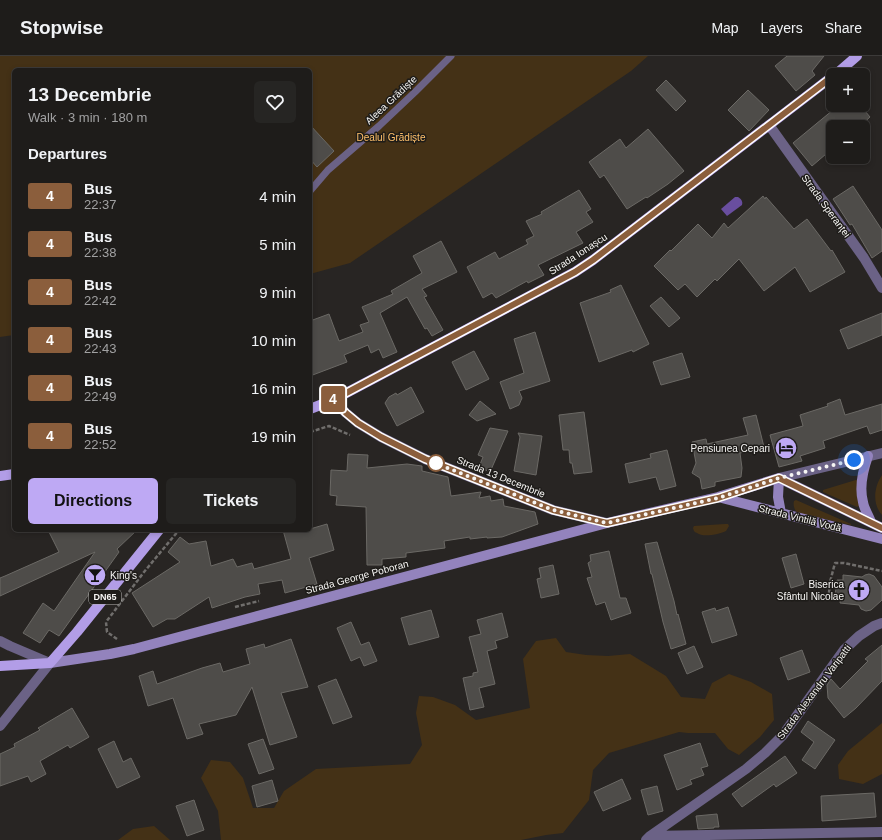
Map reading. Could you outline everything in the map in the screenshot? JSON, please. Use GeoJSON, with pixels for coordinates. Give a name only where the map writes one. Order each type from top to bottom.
{"type":"FeatureCollection","features":[{"type":"Feature","properties":{"kind":"main road","name":"Strada Ionașcu"},"geometry":{"type":"LineString","coordinates":[[843,68],[857,56]]}},
{"type":"Feature","properties":{"kind":"main road","name":"Strada Ionașcu"},"geometry":{"type":"LineString","coordinates":[[312,408],[333,400],[575,272],[593,260],[826,82]]}},
{"type":"Feature","properties":{"kind":"main road"},"geometry":{"type":"LineString","coordinates":[[868,456],[863,472],[861,487],[862,502],[871,522]]}},
{"type":"Feature","properties":{"kind":"main road"},"geometry":{"type":"LineString","coordinates":[[0,476],[12,474]]}},
{"type":"Feature","properties":{"kind":"main road","name":"Strada George Poboran"},"geometry":{"type":"LineString","coordinates":[[0,666],[50,663],[134,649],[607,523],[718,498],[779,478]]}},
{"type":"Feature","properties":{"kind":"main road"},"geometry":{"type":"LineString","coordinates":[[779,478],[778,497],[781,513]]}},
{"type":"Feature","properties":{"kind":"main road","name":"Strada Vintilă Vodă"},"geometry":{"type":"LineString","coordinates":[[779,478],[882,528]]}},
{"type":"Feature","properties":{"kind":"main road","name":"Strada Vintilă Vodă"},"geometry":{"type":"LineString","coordinates":[[718,498],[882,539]]}},
{"type":"Feature","properties":{"kind":"main road","name":"DN65"},"geometry":{"type":"LineString","coordinates":[[50,663],[77,632],[156,532]]}},
{"type":"Feature","properties":{"kind":"street","name":"Strada Speranței"},"geometry":{"type":"LineString","coordinates":[[769,126],[864,258],[882,288]]}},
{"type":"Feature","properties":{"kind":"street","name":"Strada 13 Decembrie"},"geometry":{"type":"LineString","coordinates":[[333,400],[358,423],[381,437],[425,459],[553,510],[607,523]]}},
{"type":"Feature","properties":{"kind":"street"},"geometry":{"type":"LineString","coordinates":[[779,478],[882,452]]}},
{"type":"Feature","properties":{"kind":"street","name":"Strada Alexandru Varipatti"},"geometry":{"type":"LineString","coordinates":[[648,838],[746,769],[765,753],[783,735],[844,650],[858,636],[882,623]]}},
{"type":"Feature","properties":{"kind":"street"},"geometry":{"type":"LineString","coordinates":[[0,641],[50,663],[0,726]]}},
{"type":"Feature","properties":{"kind":"street"},"geometry":{"type":"LineString","coordinates":[[648,838],[882,832]]}},
{"type":"Feature","properties":{"kind":"lane","name":"Aleea Grădiște"},"geometry":{"type":"LineString","coordinates":[[312,189],[328,170],[380,126],[451,56]]}},
{"type":"Feature","properties":{"kind":"path"},"geometry":{"type":"LineString","coordinates":[[312,431],[329,426],[351,435]]}},
{"type":"Feature","properties":{"kind":"path"},"geometry":{"type":"LineString","coordinates":[[118,640],[107,632],[106,622],[144,572],[177,532]]}},
{"type":"Feature","properties":{"kind":"path"},"geometry":{"type":"LineString","coordinates":[[829,593],[835,563],[844,563],[882,571]]}},
{"type":"Feature","properties":{"kind":"path"},"geometry":{"type":"LineString","coordinates":[[235,607],[264,600]]}},
{"type":"Feature","properties":{"kind":"green space","name":"Dealul Grădiște"},"geometry":{"type":"Polygon","coordinates":[[[0,56],[648,56],[631,71],[350,263],[312,273],[312,68],[12,68],[12,335],[0,337],[0,56]]]}},
{"type":"Feature","properties":{"kind":"green space"},"geometry":{"type":"Polygon","coordinates":[[[882,475],[882,515],[875,501],[875,495],[877,485],[882,475]]]}},
{"type":"Feature","properties":{"kind":"green space"},"geometry":{"type":"Polygon","coordinates":[[[859,479],[859,506],[857,507],[823,492],[823,490],[859,479]]]}},
{"type":"Feature","properties":{"kind":"green space"},"geometry":{"type":"Polygon","coordinates":[[[796,500],[851,525],[798,513],[794,506],[794,501],[796,500]]]}},
{"type":"Feature","properties":{"kind":"green space"},"geometry":{"type":"Polygon","coordinates":[[[728,524],[729,526],[726,531],[712,535],[700,534],[695,532],[693,528],[694,526],[728,524]]]}},
{"type":"Feature","properties":{"kind":"green space"},"geometry":{"type":"Polygon","coordinates":[[[556,638],[566,652],[608,656],[630,654],[666,676],[681,697],[705,699],[712,683],[729,674],[751,682],[772,694],[774,720],[760,737],[739,755],[728,749],[715,733],[679,732],[609,753],[593,770],[589,800],[563,833],[521,840],[221,840],[218,811],[201,778],[211,760],[230,762],[243,778],[253,808],[274,808],[284,791],[316,769],[410,764],[422,745],[416,713],[419,696],[433,697],[455,705],[476,720],[530,708],[523,659],[536,641],[556,638]]]}},
{"type":"Feature","properties":{"kind":"green space"},"geometry":{"type":"Polygon","coordinates":[[[882,723],[882,774],[863,784],[839,779],[838,765],[848,751],[882,723]]]}},
{"type":"Feature","properties":{"kind":"green space"},"geometry":{"type":"Polygon","coordinates":[[[154,826],[170,840],[118,840],[133,829],[154,826]]]}},
{"type":"Feature","properties":{"kind":"shaded area"},"geometry":{"type":"Polygon","coordinates":[[[735,197],[741,199],[742,205],[727,216],[721,209],[735,197]]]}},
{"type":"Feature","properties":{"kind":"building"},"geometry":{"type":"Polygon","coordinates":[[[787,56],[824,56],[812,71],[815,75],[796,91],[775,66],[787,56]]]}},
{"type":"Feature","properties":{"kind":"building"},"geometry":{"type":"Polygon","coordinates":[[[666,80],[686,101],[676,111],[656,90],[666,80]]]}},
{"type":"Feature","properties":{"kind":"building"},"geometry":{"type":"Polygon","coordinates":[[[748,90],[769,110],[749,131],[728,110],[748,90]]]}},
{"type":"Feature","properties":{"kind":"building"},"geometry":{"type":"Polygon","coordinates":[[[831,112],[866,112],[870,117],[867,120],[826,120],[826,154],[812,166],[793,143],[831,112]]]}},
{"type":"Feature","properties":{"kind":"building"},"geometry":{"type":"Polygon","coordinates":[[[312,127],[334,151],[317,167],[312,161],[312,127]]]}},
{"type":"Feature","properties":{"kind":"building"},"geometry":{"type":"Polygon","coordinates":[[[648,129],[684,171],[647,198],[646,197],[627,209],[604,175],[600,178],[589,162],[620,139],[626,148],[648,129]]]}},
{"type":"Feature","properties":{"kind":"building"},"geometry":{"type":"Polygon","coordinates":[[[853,186],[882,230],[882,251],[872,258],[852,224],[850,225],[833,199],[853,186]]]}},
{"type":"Feature","properties":{"kind":"building"},"geometry":{"type":"Polygon","coordinates":[[[579,190],[591,209],[586,212],[593,222],[576,232],[583,243],[538,265],[544,275],[528,283],[527,281],[496,298],[492,293],[483,298],[467,267],[495,252],[499,259],[528,244],[526,240],[534,236],[526,221],[542,214],[541,212],[579,190]]]}},
{"type":"Feature","properties":{"kind":"building"},"geometry":{"type":"Polygon","coordinates":[[[763,196],[765,199],[766,197],[794,229],[807,219],[831,251],[832,250],[845,272],[810,292],[795,267],[764,291],[739,259],[717,281],[715,279],[697,297],[685,284],[678,290],[654,266],[698,224],[712,238],[724,223],[728,228],[763,196]]]}},
{"type":"Feature","properties":{"kind":"building"},"geometry":{"type":"Polygon","coordinates":[[[441,241],[457,272],[422,289],[427,296],[424,297],[443,330],[432,336],[427,328],[425,329],[407,297],[380,313],[397,352],[383,358],[379,349],[371,353],[368,345],[344,355],[347,362],[312,375],[312,320],[329,314],[339,341],[363,332],[360,325],[369,322],[362,307],[393,294],[391,291],[422,273],[413,256],[441,241]]]}},
{"type":"Feature","properties":{"kind":"building"},"geometry":{"type":"Polygon","coordinates":[[[621,285],[649,344],[633,352],[632,350],[599,362],[580,303],[611,292],[610,290],[621,285]]]}},
{"type":"Feature","properties":{"kind":"building"},"geometry":{"type":"Polygon","coordinates":[[[661,297],[680,318],[669,327],[650,306],[661,297]]]}},
{"type":"Feature","properties":{"kind":"building"},"geometry":{"type":"Polygon","coordinates":[[[882,313],[882,335],[848,349],[840,330],[882,313]]]}},
{"type":"Feature","properties":{"kind":"building"},"geometry":{"type":"Polygon","coordinates":[[[535,332],[550,381],[519,391],[522,398],[519,405],[510,409],[500,382],[524,373],[514,339],[535,332]]]}},
{"type":"Feature","properties":{"kind":"building"},"geometry":{"type":"Polygon","coordinates":[[[474,351],[489,379],[466,390],[452,362],[474,351]]]}},
{"type":"Feature","properties":{"kind":"building"},"geometry":{"type":"Polygon","coordinates":[[[682,353],[690,377],[661,385],[653,362],[682,353]]]}},
{"type":"Feature","properties":{"kind":"building"},"geometry":{"type":"Polygon","coordinates":[[[411,387],[424,412],[397,426],[385,403],[389,397],[396,393],[397,395],[411,387]]]}},
{"type":"Feature","properties":{"kind":"building"},"geometry":{"type":"Polygon","coordinates":[[[840,399],[845,415],[882,404],[882,430],[870,434],[867,426],[823,441],[825,448],[800,456],[802,461],[779,467],[770,435],[803,426],[800,415],[828,406],[827,404],[840,399]]]}},
{"type":"Feature","properties":{"kind":"building"},"geometry":{"type":"Polygon","coordinates":[[[480,401],[496,414],[477,421],[469,415],[480,401]]]}},
{"type":"Feature","properties":{"kind":"building"},"geometry":{"type":"Polygon","coordinates":[[[584,412],[592,472],[574,474],[572,463],[570,463],[569,450],[563,450],[559,415],[584,412]]]}},
{"type":"Feature","properties":{"kind":"building"},"geometry":{"type":"Polygon","coordinates":[[[756,415],[764,447],[740,453],[742,468],[741,477],[715,482],[715,486],[702,489],[700,478],[692,473],[696,463],[692,442],[706,439],[707,444],[748,435],[743,418],[756,415]]]}},
{"type":"Feature","properties":{"kind":"building"},"geometry":{"type":"Polygon","coordinates":[[[490,428],[508,431],[490,472],[479,467],[483,457],[478,455],[490,428]]]}},
{"type":"Feature","properties":{"kind":"building"},"geometry":{"type":"Polygon","coordinates":[[[518,433],[542,436],[536,475],[514,471],[520,437],[518,433]]]}},
{"type":"Feature","properties":{"kind":"building"},"geometry":{"type":"Polygon","coordinates":[[[667,450],[676,486],[660,490],[656,477],[629,483],[625,464],[651,458],[650,454],[667,450]]]}},
{"type":"Feature","properties":{"kind":"building"},"geometry":{"type":"Polygon","coordinates":[[[348,454],[368,455],[367,468],[407,464],[422,466],[422,471],[448,477],[451,496],[481,492],[479,498],[490,496],[491,501],[503,499],[504,506],[535,512],[538,524],[502,537],[470,539],[470,537],[444,541],[445,548],[406,553],[406,557],[382,559],[382,565],[367,565],[366,507],[336,505],[337,496],[330,495],[331,470],[347,471],[348,454]]]}},
{"type":"Feature","properties":{"kind":"building"},"geometry":{"type":"Polygon","coordinates":[[[327,524],[334,550],[309,558],[317,584],[285,593],[282,580],[258,584],[260,594],[245,597],[212,608],[209,597],[175,619],[167,619],[153,627],[132,593],[180,562],[168,552],[180,537],[189,544],[206,541],[211,566],[233,559],[237,567],[252,563],[254,569],[291,559],[284,532],[312,532],[312,528],[327,524]]]}},
{"type":"Feature","properties":{"kind":"building"},"geometry":{"type":"Polygon","coordinates":[[[49,532],[135,532],[117,549],[119,552],[59,636],[49,630],[40,643],[23,633],[43,603],[54,611],[95,552],[0,596],[0,578],[59,552],[49,532]]]}},
{"type":"Feature","properties":{"kind":"building"},"geometry":{"type":"Polygon","coordinates":[[[657,542],[686,644],[671,649],[651,574],[645,544],[657,542]]]}},
{"type":"Feature","properties":{"kind":"building"},"geometry":{"type":"Polygon","coordinates":[[[609,551],[620,598],[626,598],[631,613],[611,620],[605,602],[596,605],[587,578],[592,577],[588,563],[591,561],[590,555],[609,551]]]}},
{"type":"Feature","properties":{"kind":"building"},"geometry":{"type":"Polygon","coordinates":[[[796,554],[804,584],[791,588],[782,558],[796,554]]]}},
{"type":"Feature","properties":{"kind":"building"},"geometry":{"type":"Polygon","coordinates":[[[553,565],[559,594],[541,598],[537,579],[541,578],[539,568],[553,565]]]}},
{"type":"Feature","properties":{"kind":"building","name":"Biserica Sfântul Nicolae"},"geometry":{"type":"Polygon","coordinates":[[[869,574],[874,576],[882,587],[882,600],[871,610],[866,611],[861,609],[859,605],[840,603],[841,597],[835,596],[837,580],[843,580],[843,575],[862,577],[869,574]]]}},
{"type":"Feature","properties":{"kind":"building"},"geometry":{"type":"Polygon","coordinates":[[[728,607],[737,635],[712,643],[702,612],[715,608],[716,611],[728,607]]]}},
{"type":"Feature","properties":{"kind":"building"},"geometry":{"type":"Polygon","coordinates":[[[431,610],[439,637],[409,645],[401,618],[431,610]]]}},
{"type":"Feature","properties":{"kind":"building"},"geometry":{"type":"Polygon","coordinates":[[[502,613],[508,637],[495,641],[497,648],[487,651],[495,684],[479,688],[484,707],[470,710],[463,678],[473,676],[473,673],[478,672],[469,637],[481,634],[477,620],[502,613]]]}},
{"type":"Feature","properties":{"kind":"building"},"geometry":{"type":"Polygon","coordinates":[[[351,622],[361,645],[369,642],[377,661],[364,666],[360,657],[351,661],[337,628],[351,622]]]}},
{"type":"Feature","properties":{"kind":"building"},"geometry":{"type":"Polygon","coordinates":[[[291,639],[308,687],[281,693],[297,737],[270,745],[252,687],[236,715],[199,724],[203,734],[187,739],[173,698],[148,706],[139,676],[153,671],[157,684],[220,663],[223,672],[250,664],[246,649],[264,644],[265,648],[291,639]]]}},
{"type":"Feature","properties":{"kind":"building"},"geometry":{"type":"Polygon","coordinates":[[[882,645],[882,681],[856,708],[844,718],[828,698],[827,685],[831,679],[840,689],[868,661],[865,659],[882,645]]]}},
{"type":"Feature","properties":{"kind":"building"},"geometry":{"type":"Polygon","coordinates":[[[694,646],[703,667],[687,674],[678,653],[694,646]]]}},
{"type":"Feature","properties":{"kind":"building"},"geometry":{"type":"Polygon","coordinates":[[[802,650],[810,672],[788,680],[780,658],[802,650]]]}},
{"type":"Feature","properties":{"kind":"building"},"geometry":{"type":"Polygon","coordinates":[[[336,679],[352,717],[333,724],[318,686],[336,679]]]}},
{"type":"Feature","properties":{"kind":"building"},"geometry":{"type":"Polygon","coordinates":[[[72,708],[89,737],[70,748],[68,745],[40,761],[46,774],[31,782],[28,776],[0,786],[0,754],[15,747],[14,744],[40,730],[38,728],[72,708]]]}},
{"type":"Feature","properties":{"kind":"building"},"geometry":{"type":"Polygon","coordinates":[[[808,721],[835,740],[815,769],[802,760],[814,742],[801,732],[808,721]]]}},
{"type":"Feature","properties":{"kind":"building"},"geometry":{"type":"Polygon","coordinates":[[[263,739],[274,769],[259,774],[248,744],[263,739]]]}},
{"type":"Feature","properties":{"kind":"building"},"geometry":{"type":"Polygon","coordinates":[[[114,741],[123,762],[131,758],[140,777],[117,788],[98,749],[114,741]]]}},
{"type":"Feature","properties":{"kind":"building"},"geometry":{"type":"Polygon","coordinates":[[[700,743],[708,766],[701,768],[704,775],[690,780],[692,784],[677,790],[664,755],[700,743]]]}},
{"type":"Feature","properties":{"kind":"building"},"geometry":{"type":"Polygon","coordinates":[[[785,756],[797,773],[776,787],[774,784],[742,807],[732,794],[785,756]]]}},
{"type":"Feature","properties":{"kind":"building"},"geometry":{"type":"Polygon","coordinates":[[[622,779],[631,799],[603,811],[594,792],[622,779]]]}},
{"type":"Feature","properties":{"kind":"building"},"geometry":{"type":"Polygon","coordinates":[[[272,780],[278,801],[257,807],[252,786],[272,780]]]}},
{"type":"Feature","properties":{"kind":"building"},"geometry":{"type":"Polygon","coordinates":[[[657,786],[663,811],[648,815],[641,790],[657,786]]]}},
{"type":"Feature","properties":{"kind":"building"},"geometry":{"type":"Polygon","coordinates":[[[874,793],[876,817],[822,821],[821,796],[874,793]]]}},
{"type":"Feature","properties":{"kind":"building"},"geometry":{"type":"Polygon","coordinates":[[[194,800],[204,830],[187,836],[176,806],[194,800]]]}},
{"type":"Feature","properties":{"kind":"building"},"geometry":{"type":"Polygon","coordinates":[[[717,814],[719,827],[698,829],[696,816],[717,814]]]}},
{"type":"Feature","properties":{"kind":"bus line","name":"4"},"geometry":{"type":"LineString","coordinates":[[826,81],[593,260],[575,272],[333,400],[358,423],[381,437],[425,459],[553,510],[607,523],[718,498],[779,478],[882,528]]}},
{"type":"Feature","properties":{"kind":"place","name":"Pensiunea Cepari"},"geometry":{"type":"Point","coordinates":[786,448]}},
{"type":"Feature","properties":{"kind":"place","name":"King's"},"geometry":{"type":"Point","coordinates":[95,575]}},
{"type":"Feature","properties":{"kind":"place","name":"Biserica Sfântul Nicolae"},"geometry":{"type":"Point","coordinates":[859,590]}},
{"type":"Feature","properties":{"kind":"route"},"geometry":{"type":"LineString","coordinates":[[436,463],[553,510],[607,523],[718,498],[779,478],[854,460]]}}]}
